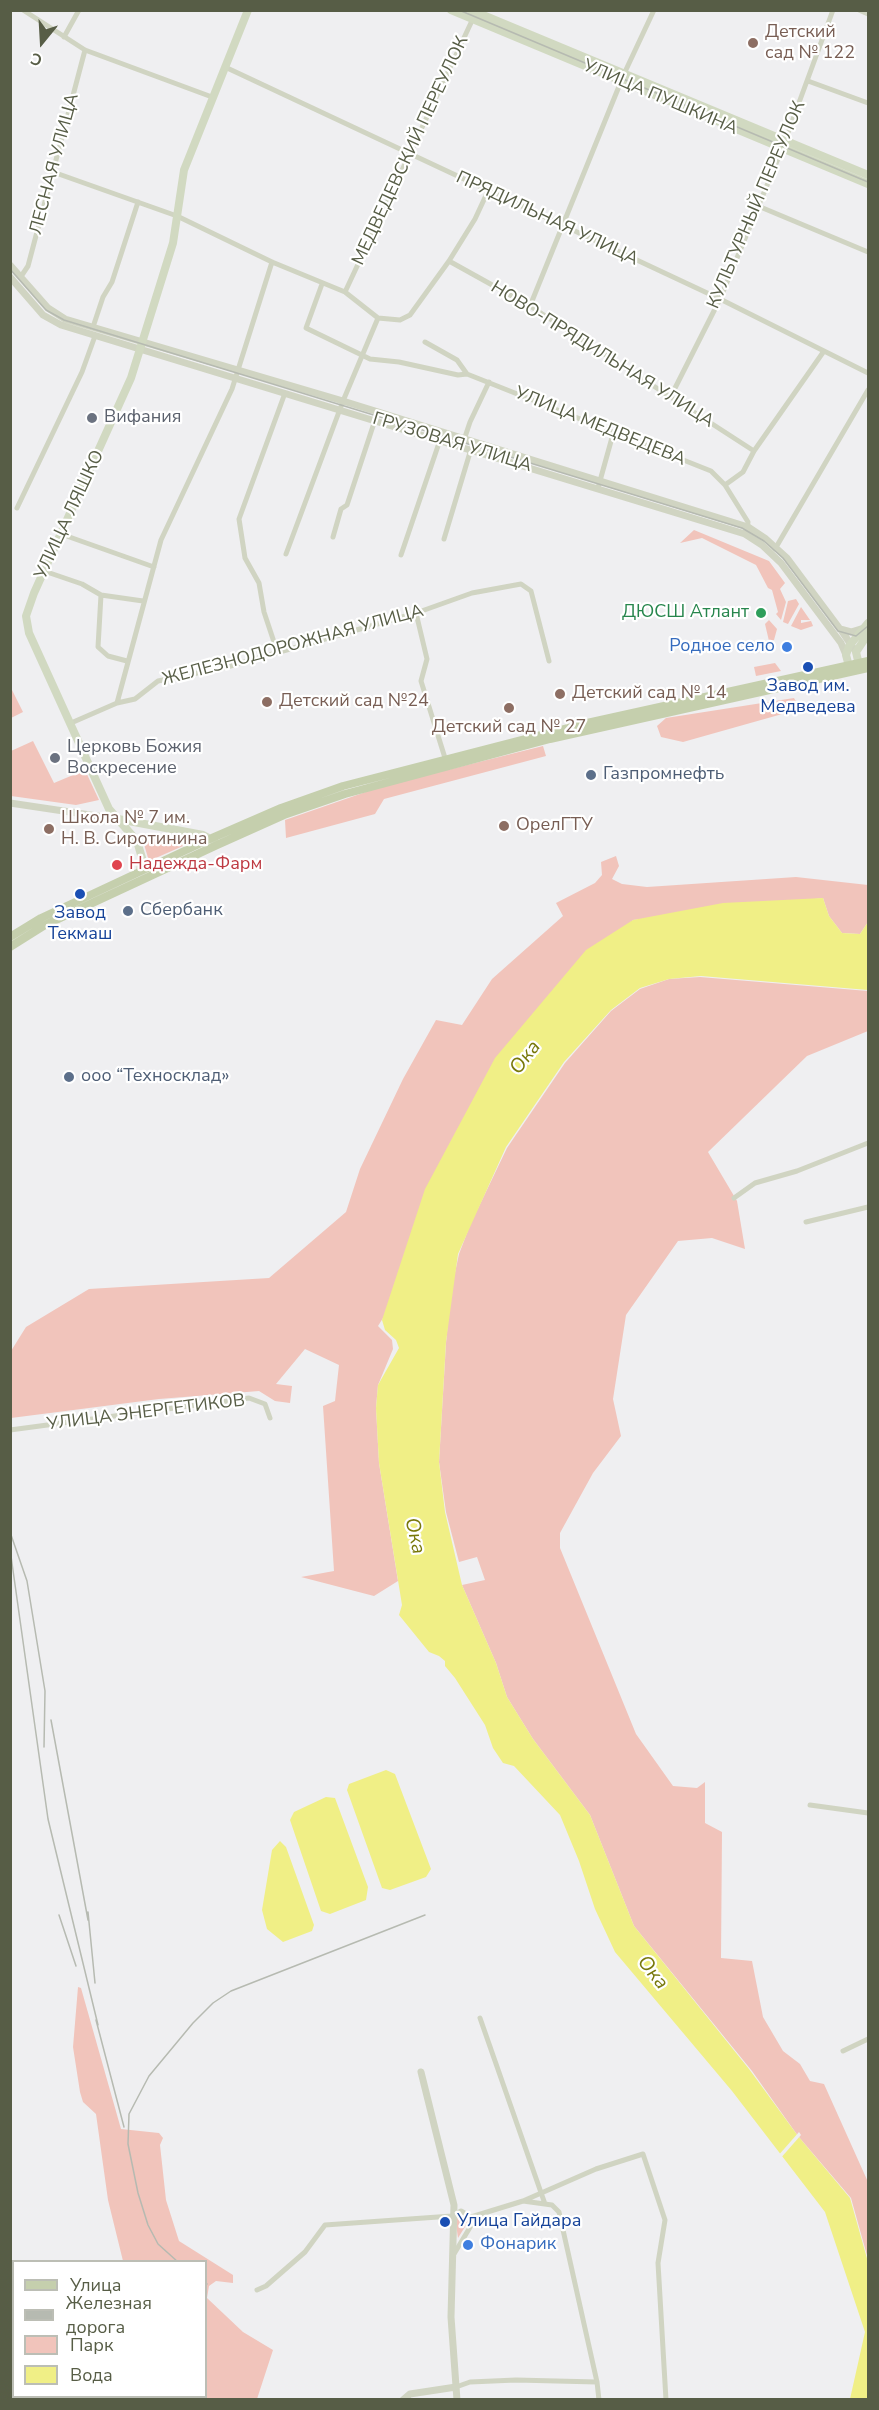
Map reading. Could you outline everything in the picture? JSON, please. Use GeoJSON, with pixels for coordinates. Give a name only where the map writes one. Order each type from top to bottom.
{"type":"FeatureCollection","features":[{"type":"Feature","properties":{"kind":"main road","name":"УЛИЦА ЛЯШКО"},"geometry":{"type":"LineString","coordinates":[[140,871],[142,858],[136,841],[109,809],[27,623],[30,602],[124,398],[173,243],[184,170],[248,10]]}},
{"type":"Feature","properties":{"kind":"main road","name":"УЛИЦА ПУШКИНА"},"geometry":{"type":"LineString","coordinates":[[451,10],[474,13],[783,145],[868,184]]}},
{"type":"Feature","properties":{"kind":"main road","name":"УЛИЦА ПУШКИНА"},"geometry":{"type":"LineString","coordinates":[[783,145],[868,175]]}},
{"type":"Feature","properties":{"kind":"main road"},"geometry":{"type":"LineString","coordinates":[[846,656],[851,642],[867,631]]}},
{"type":"Feature","properties":{"kind":"main road"},"geometry":{"type":"LineString","coordinates":[[858,668],[856,652],[867,631]]}},
{"type":"Feature","properties":{"kind":"main road","name":"ГРУЗОВАЯ УЛИЦА"},"geometry":{"type":"LineString","coordinates":[[846,656],[858,668]]}},
{"type":"Feature","properties":{"kind":"main road"},"geometry":{"type":"LineString","coordinates":[[10,947],[45,925],[281,808],[343,786],[445,758],[858,668],[868,661]]}},
{"type":"Feature","properties":{"kind":"main road"},"geometry":{"type":"LineString","coordinates":[[11,937],[41,918],[140,871],[214,841],[345,794],[503,747]]}},
{"type":"Feature","properties":{"kind":"main road"},"geometry":{"type":"LineString","coordinates":[[117,819],[214,841]]}},
{"type":"Feature","properties":{"kind":"street"},"geometry":{"type":"LineString","coordinates":[[23,10],[85,50],[212,97]]}},
{"type":"Feature","properties":{"kind":"street"},"geometry":{"type":"LineString","coordinates":[[64,37],[79,10]]}},
{"type":"Feature","properties":{"kind":"street"},"geometry":{"type":"LineString","coordinates":[[530,306],[623,78],[654,10]]}},
{"type":"Feature","properties":{"kind":"street","name":"КУЛЬТУРНЫЙ ПЕРЕУЛОК"},"geometry":{"type":"LineString","coordinates":[[671,396],[720,299],[783,145],[833,10]]}},
{"type":"Feature","properties":{"kind":"street"},"geometry":{"type":"LineString","coordinates":[[859,10],[868,14]]}},
{"type":"Feature","properties":{"kind":"street","name":"МЕДВЕДЕВСКИЙ ПЕРЕУЛОК"},"geometry":{"type":"LineString","coordinates":[[345,292],[474,13]]}},
{"type":"Feature","properties":{"kind":"street","name":"ЛЕСНАЯ УЛИЦА"},"geometry":{"type":"LineString","coordinates":[[22,275],[28,266],[85,50]]}},
{"type":"Feature","properties":{"kind":"street","name":"ПРЯДИЛЬНАЯ УЛИЦА"},"geometry":{"type":"LineString","coordinates":[[225,67],[720,299],[868,373]]}},
{"type":"Feature","properties":{"kind":"street"},"geometry":{"type":"LineString","coordinates":[[808,81],[868,103]]}},
{"type":"Feature","properties":{"kind":"street"},"geometry":{"type":"LineString","coordinates":[[53,172],[177,216],[272,262],[345,292],[378,318],[400,320],[407,318],[449,261],[475,219],[488,191]]}},
{"type":"Feature","properties":{"kind":"street"},"geometry":{"type":"LineString","coordinates":[[93,327],[138,202]]}},
{"type":"Feature","properties":{"kind":"street"},"geometry":{"type":"LineString","coordinates":[[758,206],[868,252]]}},
{"type":"Feature","properties":{"kind":"street","name":"НОВО-ПРЯДИЛЬНАЯ УЛИЦА"},"geometry":{"type":"LineString","coordinates":[[449,261],[530,306],[754,451]]}},
{"type":"Feature","properties":{"kind":"street"},"geometry":{"type":"LineString","coordinates":[[117,703],[161,540],[235,378],[272,262]]}},
{"type":"Feature","properties":{"kind":"street","name":"ГРУЗОВАЯ УЛИЦА"},"geometry":{"type":"LineString","coordinates":[[10,265],[22,275],[54,313],[142,346],[235,378],[340,410],[440,440],[463,442],[471,449],[599,484]]}},
{"type":"Feature","properties":{"kind":"street","name":"ГРУЗОВАЯ УЛИЦА"},"geometry":{"type":"LineString","coordinates":[[10,277],[47,318],[95,336],[238,370],[343,401],[463,442],[746,531],[774,550],[851,642],[856,652]]}},
{"type":"Feature","properties":{"kind":"street"},"geometry":{"type":"LineString","coordinates":[[322,284],[306,328],[363,356],[433,371],[467,374]]}},
{"type":"Feature","properties":{"kind":"street"},"geometry":{"type":"LineString","coordinates":[[286,555],[343,401],[378,318]]}},
{"type":"Feature","properties":{"kind":"street"},"geometry":{"type":"LineString","coordinates":[[17,508],[82,372],[95,336]]}},
{"type":"Feature","properties":{"kind":"street","name":"УЛИЦА МЕДВЕДЕВА"},"geometry":{"type":"LineString","coordinates":[[425,342],[457,360],[467,374],[708,470],[725,485],[748,522],[746,531]]}},
{"type":"Feature","properties":{"kind":"street"},"geometry":{"type":"LineString","coordinates":[[725,485],[743,472],[754,451],[824,351]]}},
{"type":"Feature","properties":{"kind":"street"},"geometry":{"type":"LineString","coordinates":[[463,442],[489,382]]}},
{"type":"Feature","properties":{"kind":"street"},"geometry":{"type":"LineString","coordinates":[[774,550],[868,390]]}},
{"type":"Feature","properties":{"kind":"street"},"geometry":{"type":"LineString","coordinates":[[277,651],[264,612],[259,583],[245,558],[239,519],[285,393]]}},
{"type":"Feature","properties":{"kind":"street"},"geometry":{"type":"LineString","coordinates":[[333,537],[341,509],[347,505],[375,420]]}},
{"type":"Feature","properties":{"kind":"street"},"geometry":{"type":"LineString","coordinates":[[599,484],[613,434]]}},
{"type":"Feature","properties":{"kind":"street"},"geometry":{"type":"LineString","coordinates":[[401,555],[440,440]]}},
{"type":"Feature","properties":{"kind":"street"},"geometry":{"type":"LineString","coordinates":[[444,539],[471,449]]}},
{"type":"Feature","properties":{"kind":"street"},"geometry":{"type":"LineString","coordinates":[[61,534],[154,567]]}},
{"type":"Feature","properties":{"kind":"street","name":"ГРУЗОВАЯ УЛИЦА"},"geometry":{"type":"LineString","coordinates":[[774,550],[838,639],[846,656]]}},
{"type":"Feature","properties":{"kind":"street"},"geometry":{"type":"LineString","coordinates":[[44,571],[82,584],[101,595],[143,601]]}},
{"type":"Feature","properties":{"kind":"street","name":"ЖЕЛЕЗНОДОРОЖНАЯ УЛИЦА"},"geometry":{"type":"LineString","coordinates":[[71,723],[117,703],[135,699],[158,681],[227,667],[277,651],[416,614],[472,593],[521,585],[531,591],[549,661]]}},
{"type":"Feature","properties":{"kind":"street"},"geometry":{"type":"LineString","coordinates":[[101,595],[98,647],[108,656],[127,661]]}},
{"type":"Feature","properties":{"kind":"street"},"geometry":{"type":"LineString","coordinates":[[416,614],[427,659],[421,681],[445,758]]}},
{"type":"Feature","properties":{"kind":"street"},"geometry":{"type":"LineString","coordinates":[[840,629],[851,632],[867,631]]}},
{"type":"Feature","properties":{"kind":"street"},"geometry":{"type":"LineString","coordinates":[[838,639],[851,642]]}},
{"type":"Feature","properties":{"kind":"street"},"geometry":{"type":"LineString","coordinates":[[10,803],[117,819]]}},
{"type":"Feature","properties":{"kind":"street"},"geometry":{"type":"LineString","coordinates":[[734,1198],[755,1183],[797,1171],[868,1143]]}},
{"type":"Feature","properties":{"kind":"street"},"geometry":{"type":"LineString","coordinates":[[806,1222],[868,1207]]}},
{"type":"Feature","properties":{"kind":"street","name":"УЛИЦА ЭНЕРГЕТИКОВ"},"geometry":{"type":"LineString","coordinates":[[10,1430],[249,1398],[265,1404],[270,1418]]}},
{"type":"Feature","properties":{"kind":"street"},"geometry":{"type":"LineString","coordinates":[[810,1805],[868,1813]]}},
{"type":"Feature","properties":{"kind":"street"},"geometry":{"type":"LineString","coordinates":[[480,2018],[546,2204]]}},
{"type":"Feature","properties":{"kind":"street"},"geometry":{"type":"LineString","coordinates":[[843,2051],[868,2039]]}},
{"type":"Feature","properties":{"kind":"street"},"geometry":{"type":"LineString","coordinates":[[421,2072],[453,2196],[451,2317],[457,2400]]}},
{"type":"Feature","properties":{"kind":"street"},"geometry":{"type":"LineString","coordinates":[[257,2290],[266,2286],[305,2252],[325,2225],[452,2216],[461,2211],[471,2217],[523,2201],[596,2169],[644,2154],[665,2220],[658,2263],[666,2400]]}},
{"type":"Feature","properties":{"kind":"street"},"geometry":{"type":"LineString","coordinates":[[523,2201],[552,2205],[559,2212],[599,2400]]}},
{"type":"Feature","properties":{"kind":"street"},"geometry":{"type":"LineString","coordinates":[[452,2258],[470,2229],[471,2217]]}},
{"type":"Feature","properties":{"kind":"street"},"geometry":{"type":"LineString","coordinates":[[403,2400],[410,2394],[456,2387],[470,2382],[597,2382]]}},
{"type":"Feature","properties":{"kind":"green space"},"geometry":{"type":"Polygon","coordinates":[[[694,530],[769,561],[785,583],[780,589],[786,602],[781,620],[776,614],[778,612],[772,590],[768,588],[756,565],[702,538],[680,543],[694,530]]]}},
{"type":"Feature","properties":{"kind":"green space"},"geometry":{"type":"Polygon","coordinates":[[[796,599],[799,604],[788,624],[783,622],[788,601],[796,599]]]}},
{"type":"Feature","properties":{"kind":"green space"},"geometry":{"type":"Polygon","coordinates":[[[801,607],[810,620],[801,620],[801,623],[811,621],[813,626],[801,630],[791,626],[801,607]]]}},
{"type":"Feature","properties":{"kind":"green space"},"geometry":{"type":"Polygon","coordinates":[[[769,620],[777,629],[774,640],[769,641],[765,624],[769,620]]]}},
{"type":"Feature","properties":{"kind":"green space"},"geometry":{"type":"Polygon","coordinates":[[[775,663],[781,671],[756,676],[754,667],[775,663]]]}},
{"type":"Feature","properties":{"kind":"green space"},"geometry":{"type":"Polygon","coordinates":[[[10,686],[23,712],[11,718],[10,718],[10,686]]]}},
{"type":"Feature","properties":{"kind":"green space"},"geometry":{"type":"Polygon","coordinates":[[[794,698],[800,709],[683,742],[661,737],[657,726],[666,718],[794,698]]]}},
{"type":"Feature","properties":{"kind":"green space"},"geometry":{"type":"Polygon","coordinates":[[[33,741],[54,783],[85,770],[99,800],[76,805],[11,796],[11,751],[33,741]]]}},
{"type":"Feature","properties":{"kind":"green space"},"geometry":{"type":"Polygon","coordinates":[[[543,746],[546,756],[384,799],[375,814],[286,838],[285,820],[383,786],[543,746]]]}},
{"type":"Feature","properties":{"kind":"green space"},"geometry":{"type":"Polygon","coordinates":[[[148,835],[181,840],[183,846],[149,861],[143,841],[148,835]]]}},
{"type":"Feature","properties":{"kind":"green space"},"geometry":{"type":"Polygon","coordinates":[[[616,856],[619,866],[612,879],[622,884],[647,887],[796,877],[868,885],[868,922],[860,934],[842,933],[829,916],[823,898],[633,920],[378,1326],[392,1340],[393,1349],[378,1385],[376,1408],[379,1463],[398,1581],[374,1596],[301,1577],[334,1571],[323,1406],[335,1401],[339,1365],[305,1349],[276,1384],[292,1386],[290,1403],[275,1401],[259,1391],[159,1399],[11,1418],[11,1351],[26,1327],[89,1289],[269,1278],[346,1212],[360,1169],[403,1079],[436,1020],[462,1025],[492,979],[563,916],[556,903],[595,883],[602,875],[601,862],[616,856]]]}},
{"type":"Feature","properties":{"kind":"green space"},"geometry":{"type":"Polygon","coordinates":[[[700,977],[868,991],[868,1031],[807,1056],[708,1152],[737,1201],[745,1249],[712,1238],[678,1241],[626,1315],[613,1399],[621,1436],[593,1473],[560,1533],[560,1548],[636,1734],[673,1786],[697,1788],[705,1782],[705,1823],[722,1832],[721,1958],[752,1961],[763,2017],[783,2051],[800,2064],[810,2081],[824,2084],[868,2182],[868,2259],[851,2198],[798,2136],[752,2071],[634,1926],[590,1815],[533,1739],[507,1697],[496,1663],[462,1585],[485,1580],[477,1557],[459,1562],[446,1512],[439,1462],[451,1291],[459,1254],[470,1225],[507,1148],[565,1063],[611,1011],[640,989],[669,979],[700,977]]]}},
{"type":"Feature","properties":{"kind":"green space"},"geometry":{"type":"Polygon","coordinates":[[[78,1987],[81,1988],[121,2129],[159,2133],[163,2138],[160,2145],[166,2200],[179,2241],[233,2275],[233,2283],[216,2281],[209,2286],[207,2298],[207,2260],[123,2260],[108,2200],[96,2114],[83,2102],[73,2047],[78,1987]]]}},
{"type":"Feature","properties":{"kind":"green space"},"geometry":{"type":"Polygon","coordinates":[[[457,2214],[466,2218],[468,2222],[458,2238],[455,2217],[457,2214]]]}},
{"type":"Feature","properties":{"kind":"green space"},"geometry":{"type":"Polygon","coordinates":[[[207,2298],[243,2332],[273,2350],[257,2399],[106,2399],[207,2398],[207,2298]]]}},
{"type":"Feature","properties":{"kind":"water","name":"Ока"},"geometry":{"type":"Polygon","coordinates":[[[823,898],[829,916],[842,933],[860,934],[868,922],[868,990],[701,976],[669,979],[640,988],[611,1010],[564,1062],[506,1147],[458,1254],[446,1342],[439,1462],[445,1512],[462,1585],[496,1663],[507,1697],[533,1739],[590,1815],[634,1926],[749,2069],[798,2136],[850,2198],[868,2262],[868,2399],[850,2399],[865,2332],[825,2212],[732,2091],[615,1952],[595,1909],[560,1815],[514,1766],[503,1763],[493,1748],[485,1725],[445,1666],[445,1661],[429,1652],[399,1615],[402,1605],[379,1463],[376,1408],[378,1385],[399,1348],[396,1340],[385,1330],[382,1320],[425,1189],[495,1058],[586,950],[633,920],[723,903],[823,898]]]}},
{"type":"Feature","properties":{"kind":"water"},"geometry":{"type":"Polygon","coordinates":[[[386,1770],[395,1774],[431,1869],[426,1877],[390,1890],[382,1888],[347,1790],[349,1784],[386,1770]]]}},
{"type":"Feature","properties":{"kind":"water"},"geometry":{"type":"Polygon","coordinates":[[[326,1797],[335,1798],[368,1887],[366,1900],[330,1914],[321,1911],[290,1820],[294,1812],[326,1797]]]}},
{"type":"Feature","properties":{"kind":"water"},"geometry":{"type":"Polygon","coordinates":[[[280,1841],[286,1847],[314,1925],[312,1931],[283,1942],[267,1929],[262,1910],[272,1850],[280,1841]]]}},
{"type":"Feature","properties":{"kind":"pier"},"geometry":{"type":"Polygon","coordinates":[[[799,2132],[801,2135],[779,2160],[777,2157],[799,2132]]]}},
{"type":"Feature","properties":{"kind":"tram line"},"geometry":{"type":"LineString","coordinates":[[459,10],[868,182]]}},
{"type":"Feature","properties":{"kind":"tram line"},"geometry":{"type":"LineString","coordinates":[[10,269],[46,310],[64,320],[742,528],[764,541],[783,558],[838,631],[856,636],[868,626]]}},
{"type":"Feature","properties":{"kind":"railway"},"geometry":{"type":"LineString","coordinates":[[10,1532],[27,1581],[45,1691],[44,1747]]}},
{"type":"Feature","properties":{"kind":"railway"},"geometry":{"type":"LineString","coordinates":[[10,1549],[48,1819],[98,2025]]}},
{"type":"Feature","properties":{"kind":"railway"},"geometry":{"type":"LineString","coordinates":[[51,1720],[88,1920]]}},
{"type":"Feature","properties":{"kind":"railway"},"geometry":{"type":"LineString","coordinates":[[88,1912],[95,1983]]}},
{"type":"Feature","properties":{"kind":"railway"},"geometry":{"type":"LineString","coordinates":[[59,1915],[76,1966]]}},
{"type":"Feature","properties":{"kind":"railway"},"geometry":{"type":"LineString","coordinates":[[176,2260],[158,2244],[148,2225],[138,2193],[128,2144],[129,2114],[149,2076],[193,2023],[213,2003],[231,1991],[425,1915]]}},
{"type":"Feature","properties":{"kind":"railway"},"geometry":{"type":"LineString","coordinates":[[96,2020],[124,2127]]}},
{"type":"Feature","properties":{"kind":"place","name":"Детский сад № 122"},"geometry":{"type":"Point","coordinates":[753,43]}},
{"type":"Feature","properties":{"kind":"place","name":"Вифания"},"geometry":{"type":"Point","coordinates":[92,418]}},
{"type":"Feature","properties":{"kind":"place","name":"ДЮСШ Атлант"},"geometry":{"type":"Point","coordinates":[761,613]}},
{"type":"Feature","properties":{"kind":"place","name":"Родное село"},"geometry":{"type":"Point","coordinates":[787,647]}},
{"type":"Feature","properties":{"kind":"place","name":"Завод им. Медведева"},"geometry":{"type":"Point","coordinates":[808,667]}},
{"type":"Feature","properties":{"kind":"place","name":"Детский сад № 14"},"geometry":{"type":"Point","coordinates":[560,694]}},
{"type":"Feature","properties":{"kind":"place","name":"Детский сад №24"},"geometry":{"type":"Point","coordinates":[267,702]}},
{"type":"Feature","properties":{"kind":"place","name":"Детский сад № 27"},"geometry":{"type":"Point","coordinates":[509,708]}},
{"type":"Feature","properties":{"kind":"place","name":"Церковь Божия Воскресение"},"geometry":{"type":"Point","coordinates":[55,758]}},
{"type":"Feature","properties":{"kind":"place","name":"Газпромнефть"},"geometry":{"type":"Point","coordinates":[591,775]}},
{"type":"Feature","properties":{"kind":"place","name":"ОрелГТУ"},"geometry":{"type":"Point","coordinates":[504,826]}},
{"type":"Feature","properties":{"kind":"place","name":"Школа № 7 им. Н. В. Сиротинина"},"geometry":{"type":"Point","coordinates":[49,829]}},
{"type":"Feature","properties":{"kind":"place","name":"Надежда-Фарм"},"geometry":{"type":"Point","coordinates":[117,865]}},
{"type":"Feature","properties":{"kind":"place","name":"Завод Текмаш"},"geometry":{"type":"Point","coordinates":[80,894]}},
{"type":"Feature","properties":{"kind":"place","name":"Сбербанк"},"geometry":{"type":"Point","coordinates":[128,911]}},
{"type":"Feature","properties":{"kind":"place","name":"ооо “Техносклад»"},"geometry":{"type":"Point","coordinates":[69,1077]}},
{"type":"Feature","properties":{"kind":"place","name":"Улица Гайдара"},"geometry":{"type":"Point","coordinates":[445,2222]}},
{"type":"Feature","properties":{"kind":"place","name":"Фонарик"},"geometry":{"type":"Point","coordinates":[468,2245]}}]}
